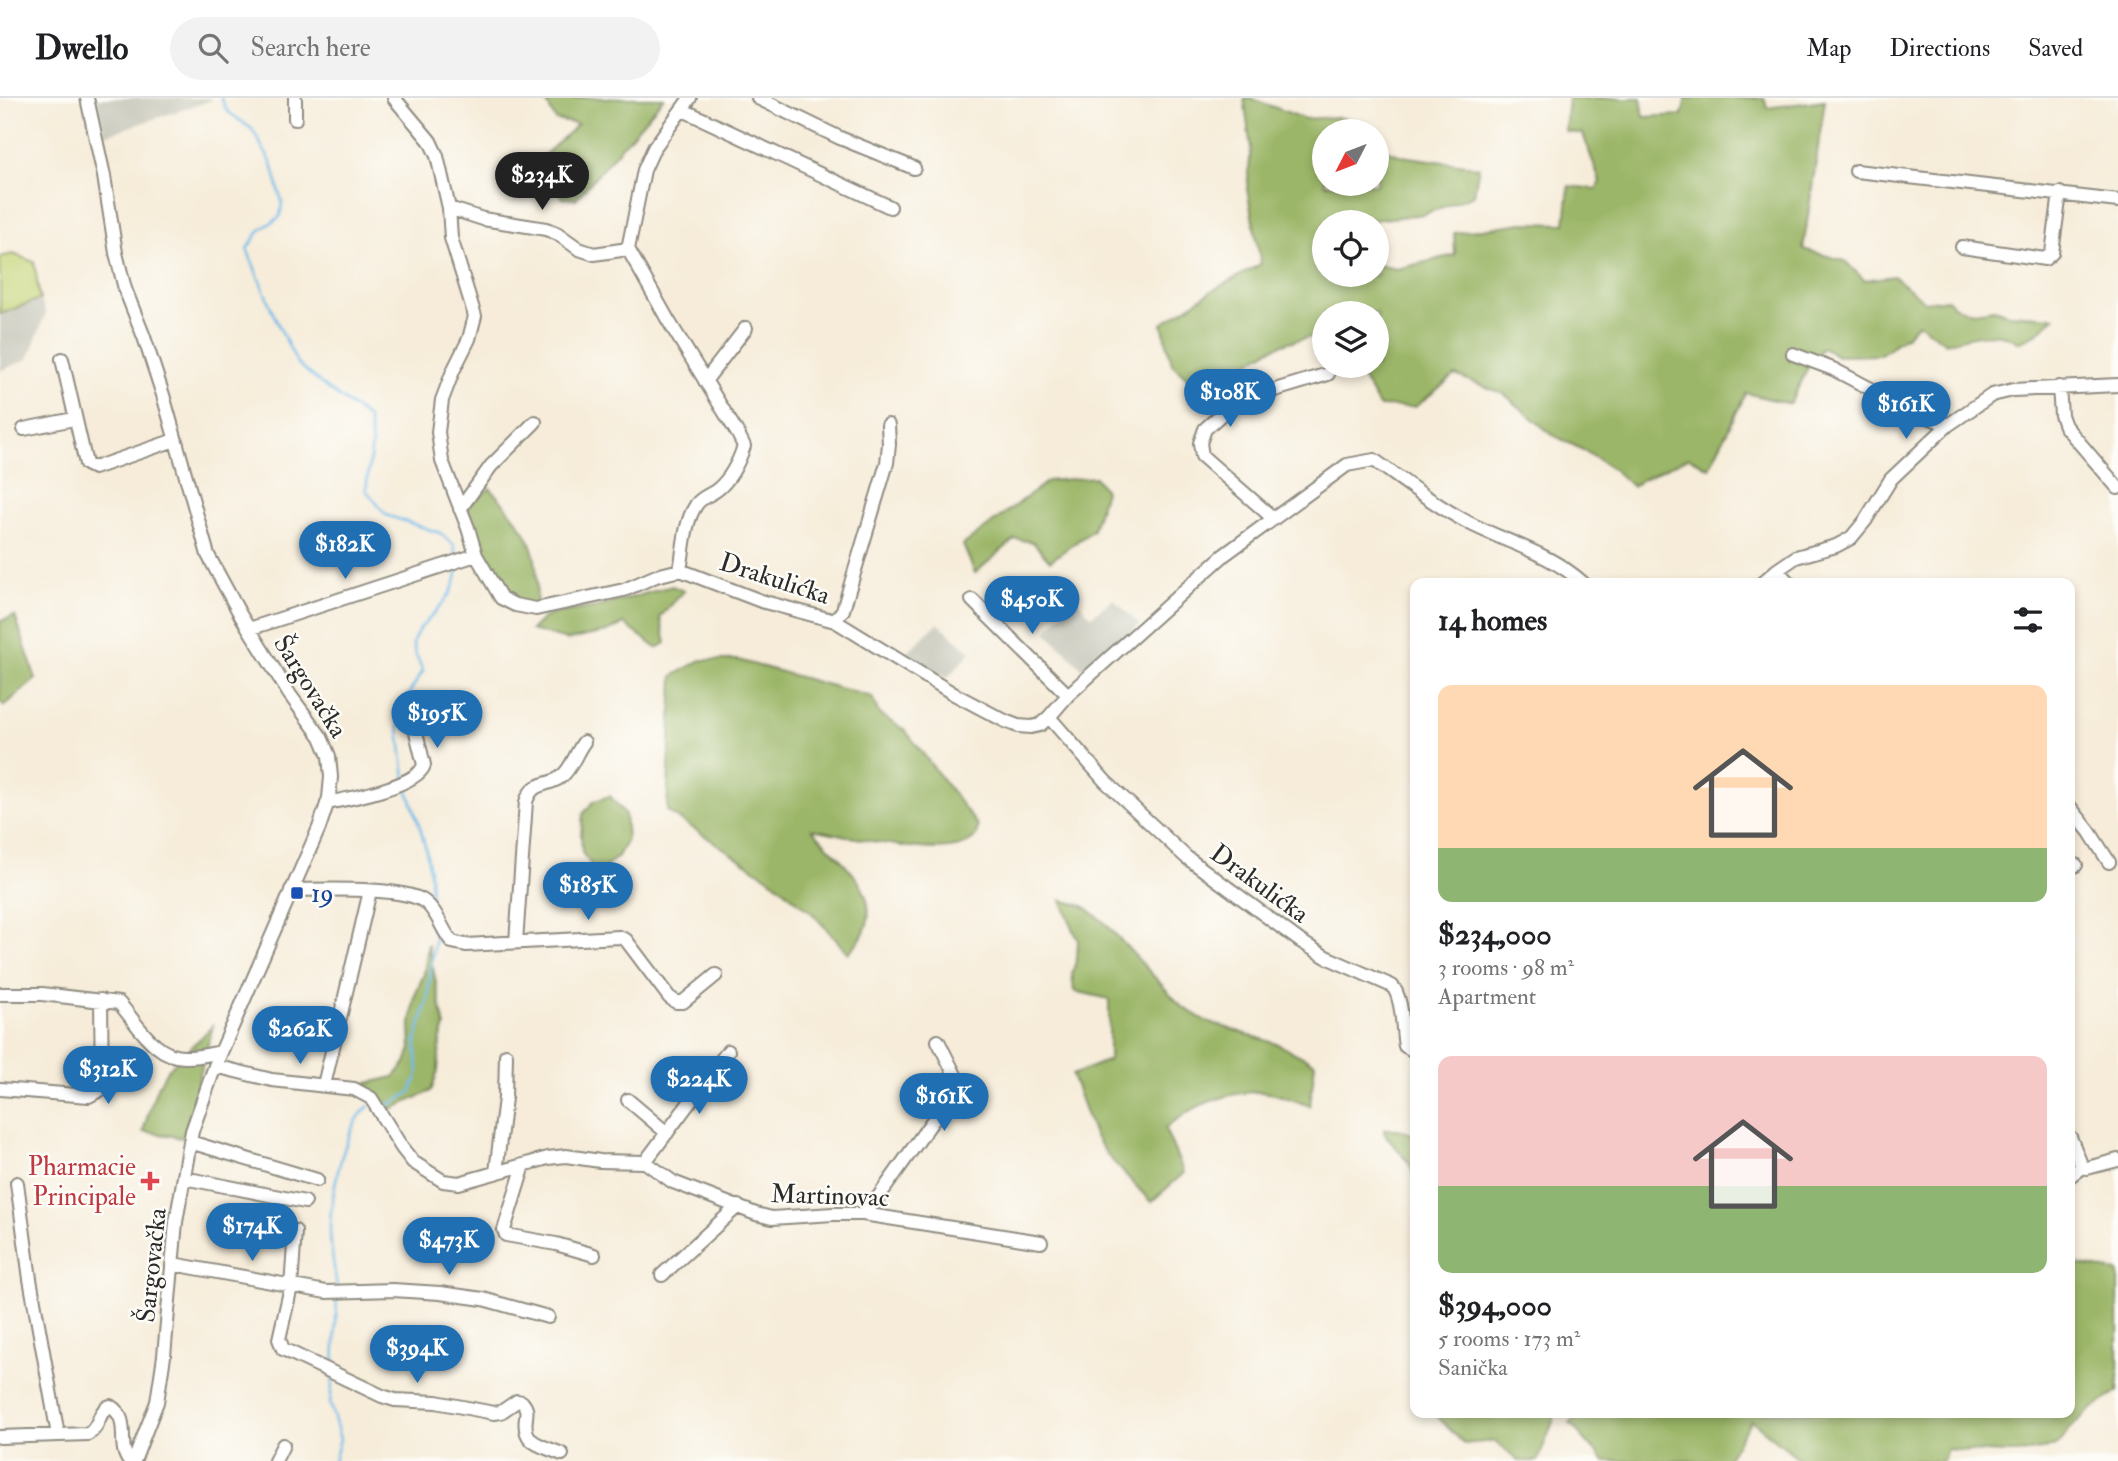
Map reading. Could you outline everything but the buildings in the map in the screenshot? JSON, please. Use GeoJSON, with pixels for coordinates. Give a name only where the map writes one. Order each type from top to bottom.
{"type":"FeatureCollection","features":[{"type":"Feature","properties":{"kind":"street","name":"Šargovačka"},"geometry":{"type":"LineString","coordinates":[[87,98],[122,277],[148,348],[208,555],[249,629],[290,695],[321,737],[331,776],[327,803],[319,828],[215,1066],[190,1142],[176,1222],[164,1356],[157,1402],[132,1461]]}},
{"type":"Feature","properties":{"kind":"street"},"geometry":{"type":"LineString","coordinates":[[295,98],[295,119]]}},
{"type":"Feature","properties":{"kind":"street","name":"Drakulićka"},"geometry":{"type":"LineString","coordinates":[[394,98],[430,141],[437,156],[449,208],[451,238],[475,316],[469,339],[442,400],[438,432],[442,461],[476,555],[501,598],[515,605],[536,609],[624,590],[656,576],[680,570],[761,601],[835,621],[954,694],[1005,721],[1031,727],[1040,725],[1049,717],[1105,780],[1186,857],[1300,941],[1326,957],[1392,986],[1400,1000],[1410,1049]]}},
{"type":"Feature","properties":{"kind":"street"},"geometry":{"type":"LineString","coordinates":[[680,570],[694,508],[702,498],[720,487],[733,471],[744,446],[628,249],[644,170],[654,148],[690,98]]}},
{"type":"Feature","properties":{"kind":"street"},"geometry":{"type":"LineString","coordinates":[[758,98],[840,138],[914,168]]}},
{"type":"Feature","properties":{"kind":"street"},"geometry":{"type":"LineString","coordinates":[[683,110],[890,207]]}},
{"type":"Feature","properties":{"kind":"street"},"geometry":{"type":"LineString","coordinates":[[1856,171],[2118,201]]}},
{"type":"Feature","properties":{"kind":"street"},"geometry":{"type":"LineString","coordinates":[[1962,247],[2045,259],[2052,253],[2060,193]]}},
{"type":"Feature","properties":{"kind":"street"},"geometry":{"type":"LineString","coordinates":[[449,208],[482,219],[546,229],[579,249],[594,254],[628,249]]}},
{"type":"Feature","properties":{"kind":"street"},"geometry":{"type":"LineString","coordinates":[[705,382],[746,328]]}},
{"type":"Feature","properties":{"kind":"street"},"geometry":{"type":"LineString","coordinates":[[1793,354],[1833,369],[1911,410],[1948,425]]}},
{"type":"Feature","properties":{"kind":"street"},"geometry":{"type":"LineString","coordinates":[[62,359],[86,464],[94,468],[175,440]]}},
{"type":"Feature","properties":{"kind":"street"},"geometry":{"type":"LineString","coordinates":[[1274,519],[1202,456],[1200,443],[1205,429],[1235,402],[1315,378]]}},
{"type":"Feature","properties":{"kind":"street"},"geometry":{"type":"LineString","coordinates":[[1768,578],[1796,558],[1821,552],[1851,538],[1891,479],[1948,425],[1992,395],[2013,390],[2118,384]]}},
{"type":"Feature","properties":{"kind":"street"},"geometry":{"type":"LineString","coordinates":[[2059,387],[2061,415],[2065,426],[2118,488]]}},
{"type":"Feature","properties":{"kind":"street"},"geometry":{"type":"LineString","coordinates":[[24,429],[74,419]]}},
{"type":"Feature","properties":{"kind":"street"},"geometry":{"type":"LineString","coordinates":[[460,509],[491,466],[535,422]]}},
{"type":"Feature","properties":{"kind":"street"},"geometry":{"type":"LineString","coordinates":[[835,621],[843,610],[887,463],[888,425]]}},
{"type":"Feature","properties":{"kind":"street"},"geometry":{"type":"LineString","coordinates":[[1049,717],[1068,695],[1224,555],[1347,466],[1374,460],[1435,504],[1472,524],[1540,554],[1568,569],[1578,578]]}},
{"type":"Feature","properties":{"kind":"street"},"geometry":{"type":"LineString","coordinates":[[249,629],[476,555]]}},
{"type":"Feature","properties":{"kind":"street"},"geometry":{"type":"LineString","coordinates":[[1777,570],[1784,578]]}},
{"type":"Feature","properties":{"kind":"street"},"geometry":{"type":"LineString","coordinates":[[972,600],[1068,695]]}},
{"type":"Feature","properties":{"kind":"street"},"geometry":{"type":"LineString","coordinates":[[327,803],[359,797],[407,780],[423,770],[413,719],[414,699]]}},
{"type":"Feature","properties":{"kind":"street"},"geometry":{"type":"LineString","coordinates":[[516,942],[526,802],[529,792],[559,779],[584,742]]}},
{"type":"Feature","properties":{"kind":"street"},"geometry":{"type":"LineString","coordinates":[[2075,813],[2109,862]]}},
{"type":"Feature","properties":{"kind":"street"},"geometry":{"type":"LineString","coordinates":[[291,890],[370,891],[408,895],[423,900],[434,910],[452,942],[466,945],[619,937],[626,940],[669,997],[676,1002],[683,1002],[716,975]]}},
{"type":"Feature","properties":{"kind":"street"},"geometry":{"type":"LineString","coordinates":[[324,1085],[370,891]]}},
{"type":"Feature","properties":{"kind":"street"},"geometry":{"type":"LineString","coordinates":[[0,994],[42,994],[119,1003],[152,1043],[168,1055],[186,1058],[221,1052]]}},
{"type":"Feature","properties":{"kind":"street"},"geometry":{"type":"LineString","coordinates":[[0,1089],[89,1096],[102,1089],[101,1000]]}},
{"type":"Feature","properties":{"kind":"street"},"geometry":{"type":"LineString","coordinates":[[863,1214],[957,1091],[958,1081],[938,1041]]}},
{"type":"Feature","properties":{"kind":"street"},"geometry":{"type":"LineString","coordinates":[[215,1066],[272,1080],[354,1089],[371,1098],[402,1148],[414,1162],[430,1175],[443,1181],[459,1183],[548,1158],[566,1156],[600,1161],[645,1162],[728,1051]]}},
{"type":"Feature","properties":{"kind":"street"},"geometry":{"type":"LineString","coordinates":[[496,1172],[505,1098],[506,1055]]}},
{"type":"Feature","properties":{"kind":"street"},"geometry":{"type":"LineString","coordinates":[[628,1100],[667,1133]]}},
{"type":"Feature","properties":{"kind":"street"},"geometry":{"type":"LineString","coordinates":[[190,1142],[317,1180]]}},
{"type":"Feature","properties":{"kind":"street"},"geometry":{"type":"LineString","coordinates":[[2075,1150],[2082,1167]]}},
{"type":"Feature","properties":{"kind":"street"},"geometry":{"type":"LineString","coordinates":[[2075,1172],[2082,1167],[2118,1160]]}},
{"type":"Feature","properties":{"kind":"street","name":"Martinovac"},"geometry":{"type":"LineString","coordinates":[[645,1162],[673,1182],[772,1218],[863,1214],[1041,1242]]}},
{"type":"Feature","properties":{"kind":"street"},"geometry":{"type":"LineString","coordinates":[[524,1165],[504,1230],[506,1235],[556,1244],[594,1255]]}},
{"type":"Feature","properties":{"kind":"street"},"geometry":{"type":"LineString","coordinates":[[184,1178],[305,1202]]}},
{"type":"Feature","properties":{"kind":"street"},"geometry":{"type":"LineString","coordinates":[[17,1183],[30,1279],[58,1435]]}},
{"type":"Feature","properties":{"kind":"street"},"geometry":{"type":"LineString","coordinates":[[662,1275],[738,1206]]}},
{"type":"Feature","properties":{"kind":"street"},"geometry":{"type":"LineString","coordinates":[[295,1231],[291,1287],[280,1333],[280,1344],[287,1352],[395,1400],[436,1402],[489,1412],[501,1412],[517,1401],[523,1402],[527,1410],[524,1427],[526,1435],[531,1441],[562,1454]]}},
{"type":"Feature","properties":{"kind":"street"},"geometry":{"type":"LineString","coordinates":[[173,1264],[326,1292],[393,1290],[483,1299],[548,1317]]}},
{"type":"Feature","properties":{"kind":"street"},"geometry":{"type":"LineString","coordinates":[[0,1437],[83,1435],[92,1432],[99,1424],[103,1410],[110,1406],[119,1412],[124,1453],[132,1461]]}},
{"type":"Feature","properties":{"kind":"street"},"geometry":{"type":"LineString","coordinates":[[275,1461],[283,1445]]}},
{"type":"Feature","properties":{"kind":"shaded area"},"geometry":{"type":"Polygon","coordinates":[[[97,98],[210,98],[212,100],[105,135],[97,98]]]}},
{"type":"Feature","properties":{"kind":"shaded area"},"geometry":{"type":"Polygon","coordinates":[[[40,299],[46,313],[28,359],[0,371],[0,314],[40,299]]]}},
{"type":"Feature","properties":{"kind":"shaded area"},"geometry":{"type":"Polygon","coordinates":[[[1075,597],[1091,616],[1113,599],[1140,625],[1085,671],[1046,632],[1075,597]]]}},
{"type":"Feature","properties":{"kind":"shaded area"},"geometry":{"type":"Polygon","coordinates":[[[938,623],[971,652],[947,678],[906,653],[938,623]]]}},
{"type":"Feature","properties":{"kind":"green space"},"geometry":{"type":"Polygon","coordinates":[[[544,98],[664,98],[576,199],[563,198],[537,162],[578,124],[556,120],[544,98]]]}},
{"type":"Feature","properties":{"kind":"green space"},"geometry":{"type":"Polygon","coordinates":[[[1244,98],[1305,119],[1336,117],[1346,119],[1312,119],[1312,196],[1390,196],[1390,152],[1402,156],[1479,167],[1474,195],[1425,214],[1389,218],[1389,210],[1312,210],[1312,287],[1389,287],[1389,267],[1397,269],[1455,255],[1454,233],[1522,223],[1565,224],[1569,186],[1596,189],[1600,182],[1583,134],[1565,131],[1568,98],[1641,98],[1644,117],[1682,115],[1686,98],[1764,98],[1767,108],[1825,100],[1803,249],[1845,261],[1864,280],[1894,276],[1925,302],[1947,299],[1959,309],[1974,312],[1994,309],[2008,314],[2054,317],[2038,333],[2018,342],[1992,334],[1946,343],[1918,323],[1906,336],[1879,355],[1838,356],[1822,348],[1808,367],[1790,404],[1746,393],[1709,468],[1689,457],[1641,480],[1633,487],[1614,470],[1585,451],[1551,434],[1504,394],[1455,375],[1415,407],[1379,406],[1362,378],[1389,378],[1389,301],[1312,301],[1312,337],[1285,343],[1258,356],[1208,397],[1172,364],[1162,324],[1213,290],[1261,264],[1247,189],[1251,149],[1244,98]]]}},
{"type":"Feature","properties":{"kind":"green space"},"geometry":{"type":"Polygon","coordinates":[[[13,254],[34,262],[40,299],[0,314],[0,257],[13,254]]]}},
{"type":"Feature","properties":{"kind":"green space"},"geometry":{"type":"Polygon","coordinates":[[[1095,477],[1105,491],[1093,530],[1050,561],[1033,542],[1015,539],[975,573],[963,545],[1048,481],[1095,477]]]}},
{"type":"Feature","properties":{"kind":"green space"},"geometry":{"type":"Polygon","coordinates":[[[490,488],[524,530],[530,542],[536,570],[536,609],[501,598],[472,530],[468,506],[490,488]]]}},
{"type":"Feature","properties":{"kind":"green space"},"geometry":{"type":"Polygon","coordinates":[[[672,586],[684,591],[660,617],[666,643],[657,648],[624,624],[607,632],[567,640],[531,630],[543,618],[556,613],[598,607],[672,586]]]}},
{"type":"Feature","properties":{"kind":"green space"},"geometry":{"type":"Polygon","coordinates":[[[15,616],[36,679],[4,706],[0,701],[0,621],[15,616]]]}},
{"type":"Feature","properties":{"kind":"green space"},"geometry":{"type":"Polygon","coordinates":[[[701,660],[738,660],[872,697],[879,714],[905,730],[978,826],[976,836],[964,845],[946,848],[898,846],[812,829],[855,877],[868,905],[868,920],[862,936],[848,953],[813,914],[773,881],[667,811],[673,676],[701,660]]]}},
{"type":"Feature","properties":{"kind":"green space"},"geometry":{"type":"Polygon","coordinates":[[[610,796],[625,814],[627,840],[618,856],[603,869],[593,867],[582,853],[583,814],[594,801],[610,796]]]}},
{"type":"Feature","properties":{"kind":"green space"},"geometry":{"type":"Polygon","coordinates":[[[1061,900],[1084,906],[1105,923],[1181,1006],[1206,1021],[1277,1044],[1315,1063],[1310,1106],[1275,1094],[1249,1092],[1223,1097],[1186,1113],[1165,1129],[1184,1173],[1151,1202],[1108,1156],[1094,1135],[1072,1075],[1109,1060],[1109,999],[1074,991],[1072,973],[1077,958],[1078,940],[1061,900]]]}},
{"type":"Feature","properties":{"kind":"green space"},"geometry":{"type":"Polygon","coordinates":[[[428,944],[445,1027],[440,1041],[438,1071],[431,1091],[392,1109],[364,1084],[394,1077],[406,1063],[411,1048],[410,1031],[415,995],[424,974],[428,944]]]}},
{"type":"Feature","properties":{"kind":"green space"},"geometry":{"type":"Polygon","coordinates":[[[213,1026],[183,1138],[143,1131],[156,1090],[167,1070],[213,1026]]]}},
{"type":"Feature","properties":{"kind":"green space"},"geometry":{"type":"Polygon","coordinates":[[[1384,1129],[1398,1129],[1410,1134],[1410,1164],[1384,1133],[1384,1129]]]}},
{"type":"Feature","properties":{"kind":"green space"},"geometry":{"type":"Polygon","coordinates":[[[2075,1264],[2118,1272],[2118,1392],[2087,1413],[2061,1441],[2049,1448],[2021,1453],[1947,1449],[1943,1461],[1802,1461],[1751,1420],[1726,1461],[1604,1461],[1570,1423],[1577,1418],[2075,1418],[2075,1264]]]}},
{"type":"Feature","properties":{"kind":"green space"},"geometry":{"type":"Polygon","coordinates":[[[1439,1418],[1554,1419],[1538,1461],[1518,1461],[1495,1441],[1464,1444],[1439,1418]]]}},
{"type":"Feature","properties":{"kind":"waterway"},"geometry":{"type":"LineString","coordinates":[[221,98],[227,111],[252,129],[272,164],[282,202],[280,217],[260,230],[247,249],[297,363],[368,418],[372,444],[366,490],[386,515],[440,533],[454,545],[456,558]]}},
{"type":"Feature","properties":{"kind":"waterway"},"geometry":{"type":"LineString","coordinates":[[405,778],[397,713],[423,671],[413,645],[420,629],[452,589],[457,577],[457,564]]}},
{"type":"Feature","properties":{"kind":"waterway"},"geometry":{"type":"LineString","coordinates":[[406,785],[420,827],[430,871],[430,901]]}},
{"type":"Feature","properties":{"kind":"waterway"},"geometry":{"type":"LineString","coordinates":[[379,1105],[389,1105],[411,1092],[418,1074],[416,1039],[427,1003],[435,937],[431,917]]}},
{"type":"Feature","properties":{"kind":"waterway"},"geometry":{"type":"LineString","coordinates":[[337,1289],[330,1234],[335,1185],[352,1130],[369,1106]]}},
{"type":"Feature","properties":{"kind":"waterway"},"geometry":{"type":"LineString","coordinates":[[334,1369],[337,1296]]}},
{"type":"Feature","properties":{"kind":"waterway"},"geometry":{"type":"LineString","coordinates":[[333,1376],[330,1404],[340,1439],[334,1461]]}},
{"type":"Feature","properties":{"kind":"place","name":"19"},"geometry":{"type":"Point","coordinates":[297,893]}},
{"type":"Feature","properties":{"kind":"place","name":"Pharmacie Principale"},"geometry":{"type":"Point","coordinates":[150,1181]}}]}
